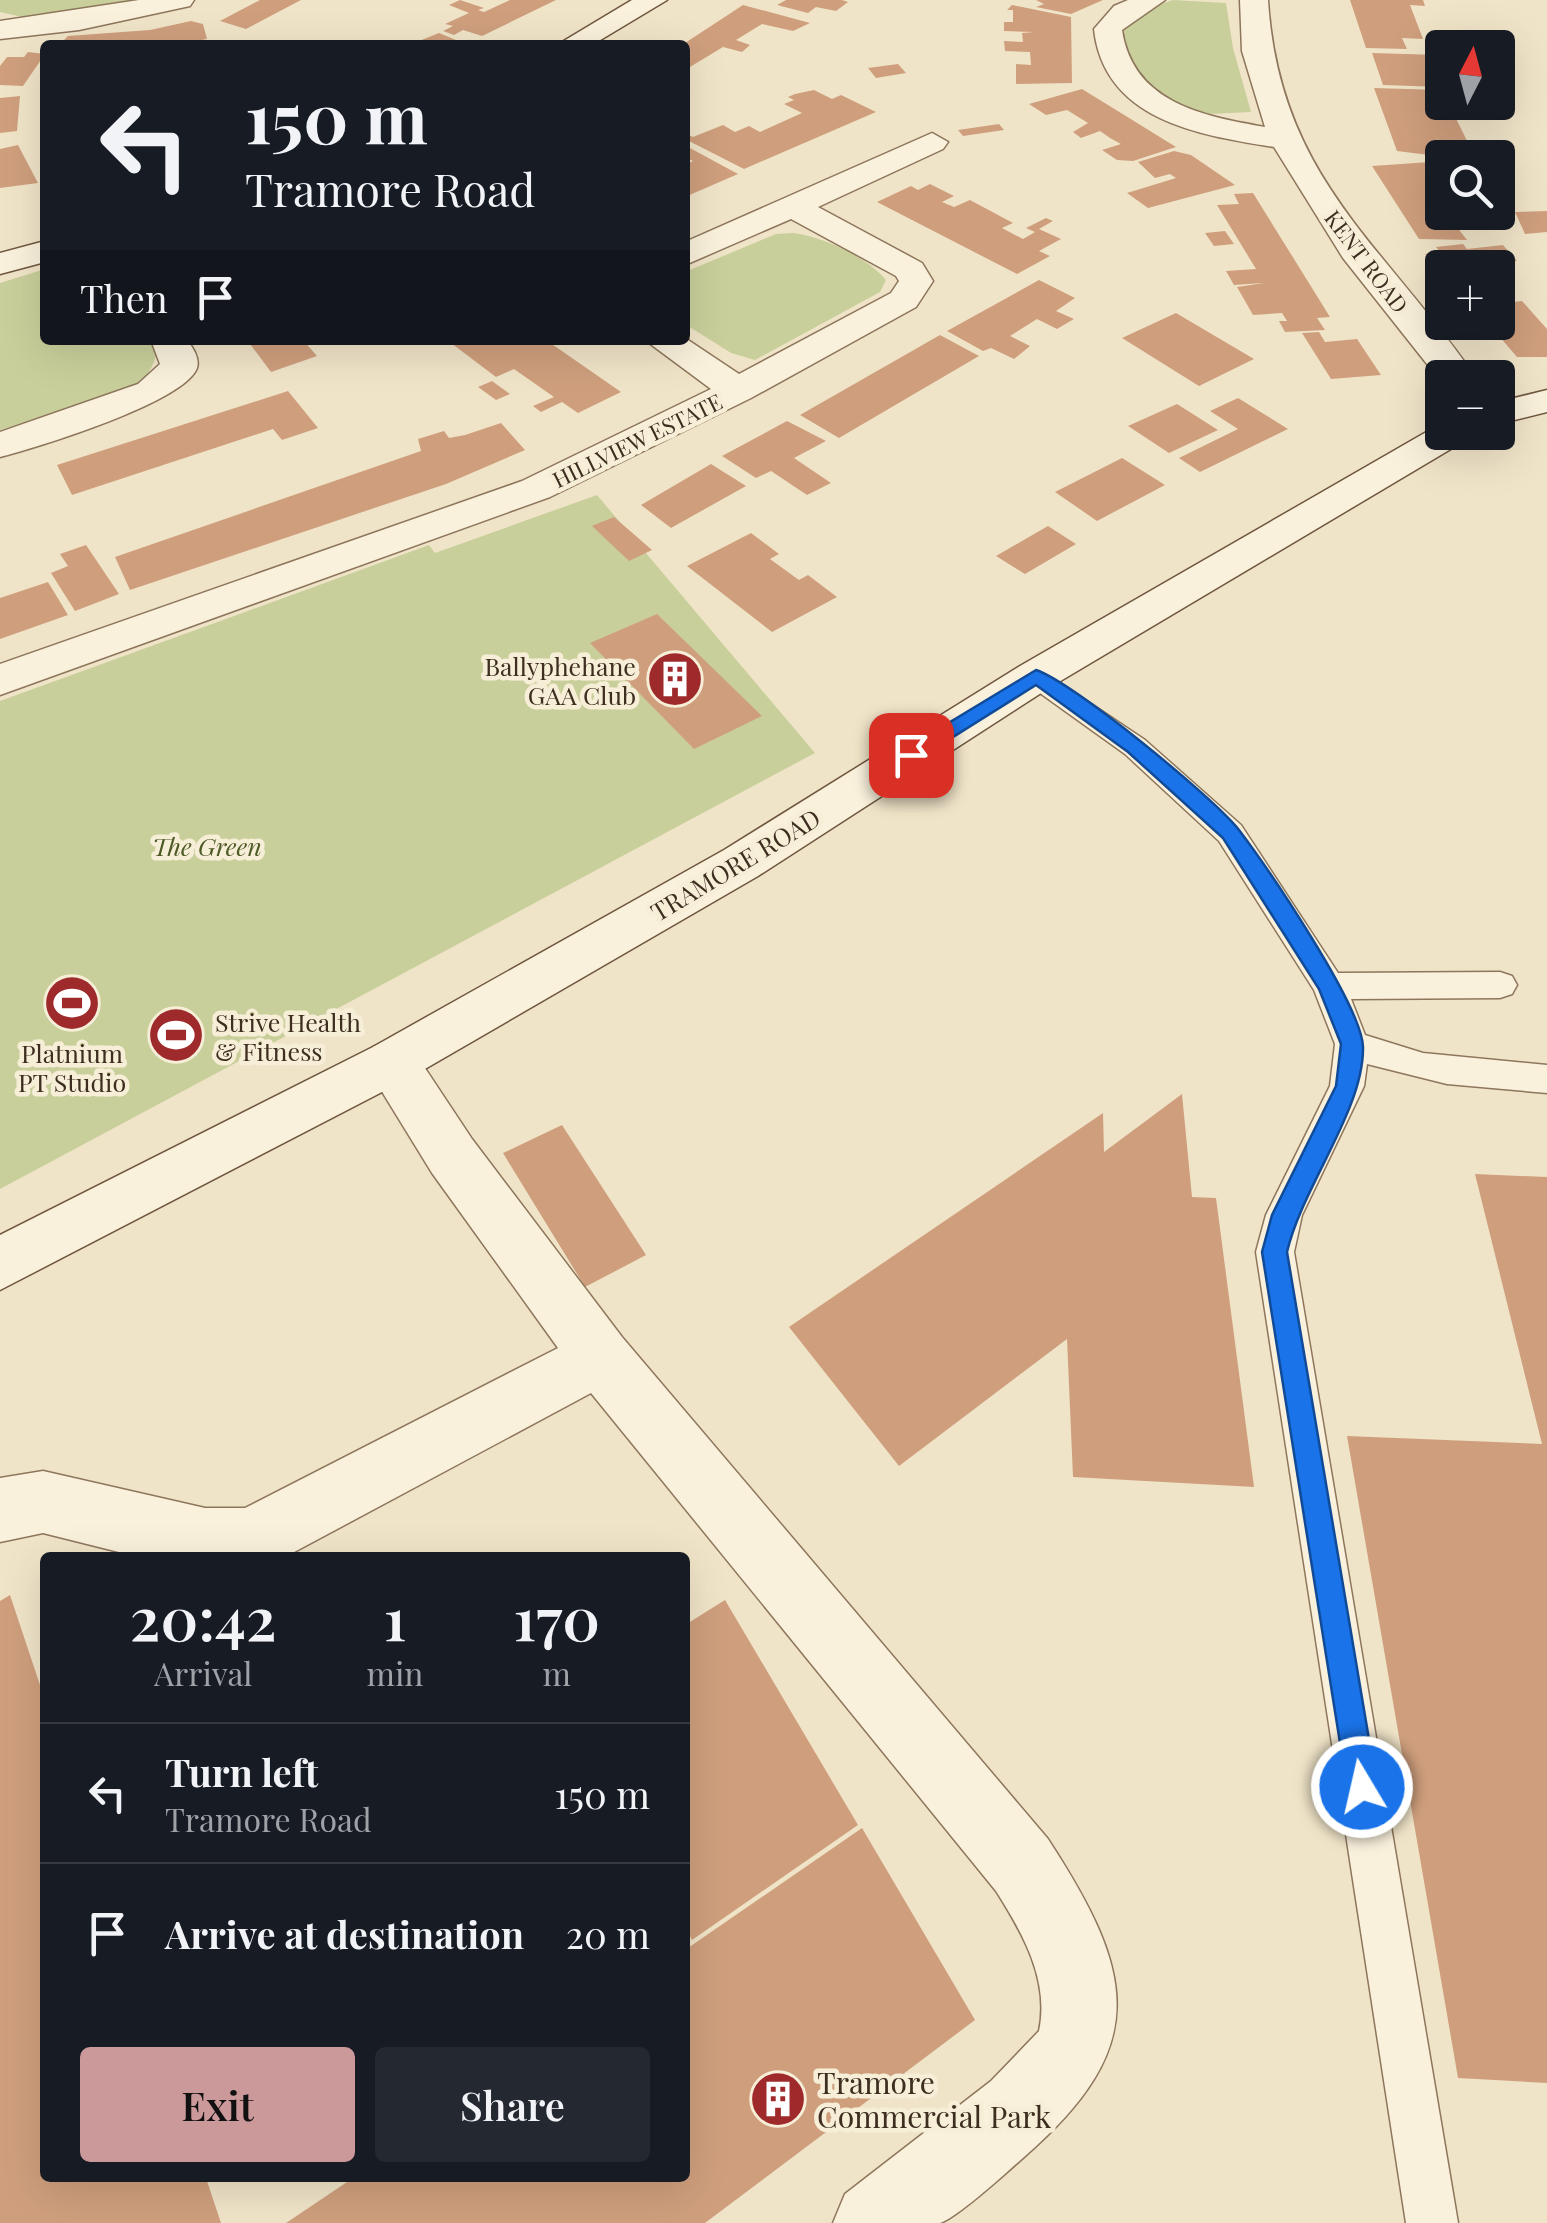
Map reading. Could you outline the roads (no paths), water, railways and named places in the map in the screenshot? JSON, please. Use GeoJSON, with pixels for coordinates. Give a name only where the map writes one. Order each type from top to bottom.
{"type":"FeatureCollection","features":[{"type":"Feature","properties":{"kind":"street"},"geometry":{"type":"LineString","coordinates":[[0,30],[79,22],[180,0]]}},
{"type":"Feature","properties":{"kind":"street"},"geometry":{"type":"LineString","coordinates":[[581,40],[654,0]]}},
{"type":"Feature","properties":{"kind":"street"},"geometry":{"type":"LineString","coordinates":[[1152,0],[1124,12],[1108,29],[1111,60],[1126,80],[1168,110],[1236,131],[1286,139]]}},
{"type":"Feature","properties":{"kind":"street","name":"KENT ROAD"},"geometry":{"type":"LineString","coordinates":[[1254,0],[1255,45],[1286,139],[1344,232],[1444,360]]}},
{"type":"Feature","properties":{"kind":"street"},"geometry":{"type":"LineString","coordinates":[[690,253],[932,142]]}},
{"type":"Feature","properties":{"kind":"street","name":"HILLVIEW ESTATE"},"geometry":{"type":"LineString","coordinates":[[0,680],[536,490],[738,390],[904,300],[916,281],[910,270],[794,207]]}},
{"type":"Feature","properties":{"kind":"street"},"geometry":{"type":"LineString","coordinates":[[0,264],[40,252]]}},
{"type":"Feature","properties":{"kind":"street"},"geometry":{"type":"LineString","coordinates":[[0,445],[151,392],[179,367],[172,345]]}},
{"type":"Feature","properties":{"kind":"street","name":"HILLVIEW ESTATE"},"geometry":{"type":"LineString","coordinates":[[670,345],[738,390]]}},
{"type":"Feature","properties":{"kind":"street"},"geometry":{"type":"LineString","coordinates":[[1515,409],[1547,401]]}},
{"type":"Feature","properties":{"kind":"street","name":"TRAMORE ROAD"},"geometry":{"type":"LineString","coordinates":[[0,1264],[392,1062],[742,863],[1036,676],[1425,448]]}},
{"type":"Feature","properties":{"kind":"street"},"geometry":{"type":"LineString","coordinates":[[392,1062],[452,1156],[600,1356],[1022,1865],[1051,1910],[1076,1978],[1077,2037],[1052,2080],[874,2223]]}},
{"type":"Feature","properties":{"kind":"street"},"geometry":{"type":"LineString","coordinates":[[0,1510],[43,1502],[205,1540],[250,1540],[600,1356]]}},
{"type":"Feature","properties":{"kind":"lane"},"geometry":{"type":"LineString","coordinates":[[1036,676],[1135,747],[1230,833],[1328,986],[1352,1044],[1347,1086],[1284,1215],[1274,1252],[1432,2223]]}},
{"type":"Feature","properties":{"kind":"lane"},"geometry":{"type":"LineString","coordinates":[[1328,986],[1500,985]]}},
{"type":"Feature","properties":{"kind":"lane"},"geometry":{"type":"LineString","coordinates":[[1352,1044],[1392,1062],[1438,1072],[1547,1079]]}},
{"type":"Feature","properties":{"kind":"place","name":"Ballyphehane GAA Club"},"geometry":{"type":"Point","coordinates":[675,679]}},
{"type":"Feature","properties":{"kind":"place","name":"Platnium PT Studio"},"geometry":{"type":"Point","coordinates":[72,1003]}},
{"type":"Feature","properties":{"kind":"place","name":"Strive Health & Fitness"},"geometry":{"type":"Point","coordinates":[176,1035]}},
{"type":"Feature","properties":{"kind":"place","name":"Tramore Commercial Park"},"geometry":{"type":"Point","coordinates":[778,2099]}},
{"type":"Feature","properties":{"kind":"park label","name":"The Green"},"geometry":{"type":"Point","coordinates":[207,845]}}]}
